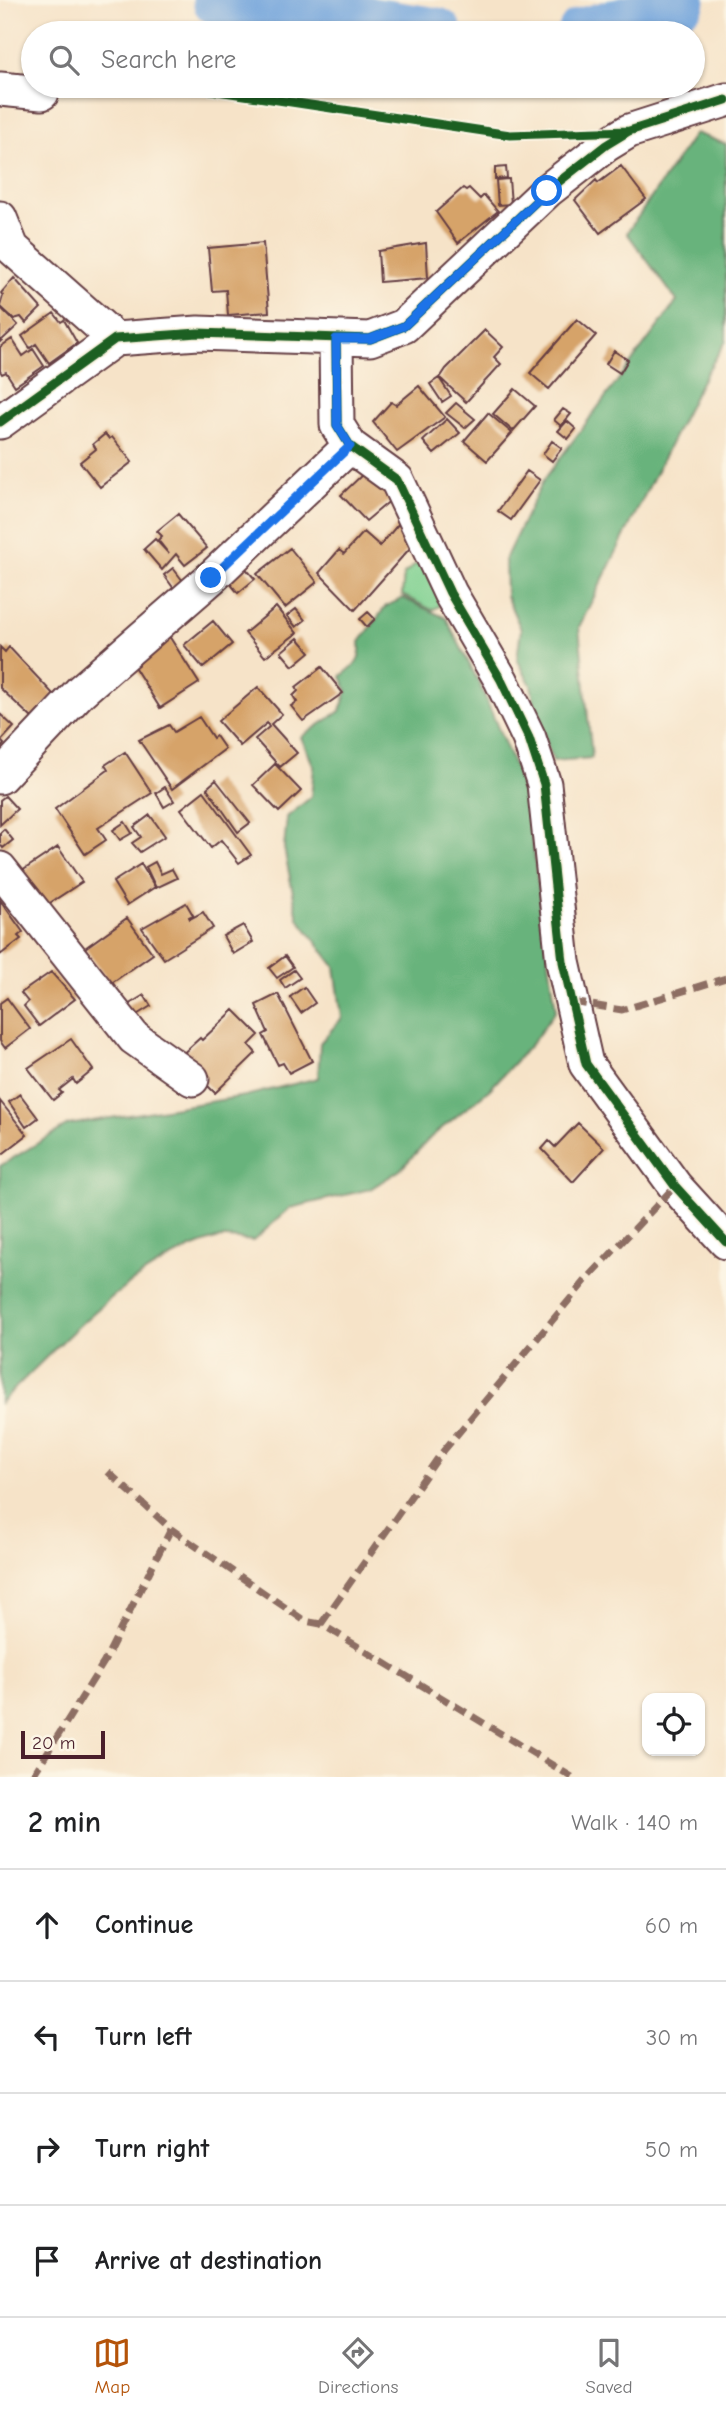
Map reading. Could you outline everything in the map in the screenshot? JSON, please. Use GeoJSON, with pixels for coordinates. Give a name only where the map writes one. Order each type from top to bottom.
{"type":"FeatureCollection","features":[{"type":"Feature","properties":{"kind":"street"},"geometry":{"type":"LineString","coordinates":[[0,89],[21,91]]}},
{"type":"Feature","properties":{"kind":"street"},"geometry":{"type":"LineString","coordinates":[[0,422],[115,339],[198,333],[370,339],[404,326],[547,191],[629,131],[726,100]]}},
{"type":"Feature","properties":{"kind":"street"},"geometry":{"type":"LineString","coordinates":[[0,218],[12,248],[115,339]]}},
{"type":"Feature","properties":{"kind":"street"},"geometry":{"type":"LineString","coordinates":[[336,339],[337,425],[350,446],[397,480],[450,593],[501,680],[529,738],[544,784],[563,962],[586,1065],[675,1186],[726,1242]]}},
{"type":"Feature","properties":{"kind":"street"},"geometry":{"type":"LineString","coordinates":[[0,777],[81,691],[211,578],[350,446]]}},
{"type":"Feature","properties":{"kind":"street"},"geometry":{"type":"LineString","coordinates":[[0,869],[134,1038],[192,1079]]}},
{"type":"Feature","properties":{"kind":"path"},"geometry":{"type":"LineString","coordinates":[[264,98],[510,135],[629,131]]}},
{"type":"Feature","properties":{"kind":"green space"},"geometry":{"type":"Polygon","coordinates":[[[695,133],[726,144],[726,341],[701,382],[579,627],[592,758],[553,761],[537,717],[531,685],[517,659],[521,629],[506,596],[505,559],[543,481],[677,301],[627,233],[695,133]]]}},
{"type":"Feature","properties":{"kind":"green space"},"geometry":{"type":"Polygon","coordinates":[[[421,560],[443,604],[432,610],[402,595],[404,574],[421,560]]]}},
{"type":"Feature","properties":{"kind":"green space"},"geometry":{"type":"Polygon","coordinates":[[[403,598],[446,618],[480,685],[525,792],[556,1010],[533,1042],[490,1089],[431,1137],[400,1170],[370,1189],[290,1208],[253,1241],[216,1239],[184,1251],[154,1267],[99,1308],[0,1403],[0,1166],[68,1125],[245,1096],[318,1078],[320,1043],[342,1018],[335,967],[298,918],[284,848],[287,817],[311,797],[314,767],[301,737],[340,711],[347,691],[341,676],[356,662],[360,654],[360,642],[386,606],[403,598]]]}},
{"type":"Feature","properties":{"kind":"building"},"geometry":{"type":"Polygon","coordinates":[[[621,166],[646,199],[600,233],[575,200],[596,180],[598,183],[621,166]]]}},
{"type":"Feature","properties":{"kind":"building"},"geometry":{"type":"Polygon","coordinates":[[[506,167],[507,178],[495,179],[495,168],[506,167]]]}},
{"type":"Feature","properties":{"kind":"building"},"geometry":{"type":"Polygon","coordinates":[[[509,179],[511,204],[498,205],[496,180],[509,179]]]}},
{"type":"Feature","properties":{"kind":"building"},"geometry":{"type":"Polygon","coordinates":[[[463,188],[469,188],[480,199],[484,195],[498,211],[458,243],[436,212],[463,188]]]}},
{"type":"Feature","properties":{"kind":"building"},"geometry":{"type":"Polygon","coordinates":[[[263,243],[269,312],[228,315],[226,290],[212,291],[208,248],[263,243]]]}},
{"type":"Feature","properties":{"kind":"building"},"geometry":{"type":"Polygon","coordinates":[[[426,243],[428,278],[380,282],[378,251],[426,243]]]}},
{"type":"Feature","properties":{"kind":"building"},"geometry":{"type":"Polygon","coordinates":[[[14,278],[41,308],[26,323],[21,317],[14,319],[0,306],[3,296],[1,293],[14,278]]]}},
{"type":"Feature","properties":{"kind":"building"},"geometry":{"type":"Polygon","coordinates":[[[0,307],[18,325],[0,342],[0,307]]]}},
{"type":"Feature","properties":{"kind":"building"},"geometry":{"type":"Polygon","coordinates":[[[54,313],[61,322],[64,320],[77,343],[49,363],[36,344],[30,348],[22,336],[54,313]]]}},
{"type":"Feature","properties":{"kind":"building"},"geometry":{"type":"Polygon","coordinates":[[[577,319],[596,335],[549,389],[530,373],[577,319]]]}},
{"type":"Feature","properties":{"kind":"building"},"geometry":{"type":"Polygon","coordinates":[[[485,330],[503,347],[494,357],[501,364],[466,402],[440,378],[485,330]]]}},
{"type":"Feature","properties":{"kind":"building"},"geometry":{"type":"Polygon","coordinates":[[[12,339],[23,356],[33,349],[44,366],[15,386],[6,372],[2,374],[0,371],[0,347],[12,339]]]}},
{"type":"Feature","properties":{"kind":"building"},"geometry":{"type":"Polygon","coordinates":[[[614,351],[628,360],[620,373],[606,364],[614,351]]]}},
{"type":"Feature","properties":{"kind":"building"},"geometry":{"type":"Polygon","coordinates":[[[439,378],[451,396],[442,402],[430,384],[439,378]]]}},
{"type":"Feature","properties":{"kind":"building"},"geometry":{"type":"Polygon","coordinates":[[[419,386],[445,417],[397,452],[373,422],[391,402],[396,405],[419,386]]]}},
{"type":"Feature","properties":{"kind":"building"},"geometry":{"type":"Polygon","coordinates":[[[515,389],[535,406],[513,431],[493,414],[515,389]]]}},
{"type":"Feature","properties":{"kind":"building"},"geometry":{"type":"Polygon","coordinates":[[[456,403],[475,419],[465,428],[446,413],[456,403]]]}},
{"type":"Feature","properties":{"kind":"building"},"geometry":{"type":"Polygon","coordinates":[[[563,409],[571,414],[561,426],[554,420],[563,409]]]}},
{"type":"Feature","properties":{"kind":"building"},"geometry":{"type":"Polygon","coordinates":[[[488,413],[512,433],[487,461],[464,441],[488,413]]]}},
{"type":"Feature","properties":{"kind":"building"},"geometry":{"type":"Polygon","coordinates":[[[447,419],[460,433],[434,454],[423,441],[447,419]]]}},
{"type":"Feature","properties":{"kind":"building"},"geometry":{"type":"Polygon","coordinates":[[[567,421],[576,429],[568,439],[558,431],[567,421]]]}},
{"type":"Feature","properties":{"kind":"building"},"geometry":{"type":"Polygon","coordinates":[[[105,434],[109,439],[112,437],[132,462],[100,487],[80,462],[96,449],[93,444],[105,434]]]}},
{"type":"Feature","properties":{"kind":"building"},"geometry":{"type":"Polygon","coordinates":[[[552,441],[562,448],[552,461],[543,454],[552,441]]]}},
{"type":"Feature","properties":{"kind":"building"},"geometry":{"type":"Polygon","coordinates":[[[527,471],[540,480],[511,520],[498,511],[527,471]]]}},
{"type":"Feature","properties":{"kind":"building"},"geometry":{"type":"Polygon","coordinates":[[[364,473],[392,499],[366,521],[341,495],[364,473]]]}},
{"type":"Feature","properties":{"kind":"building"},"geometry":{"type":"Polygon","coordinates":[[[178,514],[207,548],[185,565],[176,554],[162,570],[144,549],[155,539],[169,554],[158,540],[162,536],[157,531],[178,514]]]}},
{"type":"Feature","properties":{"kind":"building"},"geometry":{"type":"Polygon","coordinates":[[[399,523],[411,547],[355,610],[319,573],[339,550],[344,554],[364,532],[380,546],[399,523]]]}},
{"type":"Feature","properties":{"kind":"building"},"geometry":{"type":"Polygon","coordinates":[[[290,548],[317,582],[285,608],[257,574],[290,548]]]}},
{"type":"Feature","properties":{"kind":"building"},"geometry":{"type":"Polygon","coordinates":[[[241,563],[255,579],[238,593],[225,577],[241,563]]]}},
{"type":"Feature","properties":{"kind":"building"},"geometry":{"type":"Polygon","coordinates":[[[173,568],[186,585],[177,593],[164,575],[173,568]]]}},
{"type":"Feature","properties":{"kind":"building"},"geometry":{"type":"Polygon","coordinates":[[[276,607],[297,633],[265,657],[245,633],[276,607]]]}},
{"type":"Feature","properties":{"kind":"building"},"geometry":{"type":"Polygon","coordinates":[[[296,609],[305,620],[296,627],[287,616],[296,609]]]}},
{"type":"Feature","properties":{"kind":"building"},"geometry":{"type":"Polygon","coordinates":[[[368,612],[375,619],[367,627],[360,619],[368,612]]]}},
{"type":"Feature","properties":{"kind":"building"},"geometry":{"type":"Polygon","coordinates":[[[213,621],[232,644],[203,668],[184,645],[213,621]]]}},
{"type":"Feature","properties":{"kind":"building"},"geometry":{"type":"Polygon","coordinates":[[[169,636],[199,683],[160,708],[130,660],[169,636]]]}},
{"type":"Feature","properties":{"kind":"building"},"geometry":{"type":"Polygon","coordinates":[[[298,638],[310,652],[293,666],[281,652],[298,638]]]}},
{"type":"Feature","properties":{"kind":"building"},"geometry":{"type":"Polygon","coordinates":[[[0,647],[5,652],[9,647],[54,695],[32,718],[0,688],[0,647]]]}},
{"type":"Feature","properties":{"kind":"building"},"geometry":{"type":"Polygon","coordinates":[[[322,667],[343,693],[303,721],[291,706],[297,702],[293,696],[298,691],[296,687],[322,667]]]}},
{"type":"Feature","properties":{"kind":"building"},"geometry":{"type":"Polygon","coordinates":[[[258,687],[282,714],[271,724],[297,753],[280,767],[255,739],[269,727],[267,723],[240,746],[218,721],[258,687]]]}},
{"type":"Feature","properties":{"kind":"building"},"geometry":{"type":"Polygon","coordinates":[[[0,714],[14,727],[1,741],[4,744],[0,749],[0,714]]]}},
{"type":"Feature","properties":{"kind":"building"},"geometry":{"type":"Polygon","coordinates":[[[199,717],[213,738],[216,736],[225,749],[172,789],[139,740],[169,725],[174,732],[199,717]]]}},
{"type":"Feature","properties":{"kind":"building"},"geometry":{"type":"Polygon","coordinates":[[[125,752],[152,793],[98,828],[106,840],[85,854],[55,809],[108,770],[105,765],[125,752]]]}},
{"type":"Feature","properties":{"kind":"building"},"geometry":{"type":"Polygon","coordinates":[[[275,764],[301,791],[279,812],[253,785],[275,764]]]}},
{"type":"Feature","properties":{"kind":"building"},"geometry":{"type":"Polygon","coordinates":[[[216,780],[250,823],[238,832],[207,788],[216,780]]]}},
{"type":"Feature","properties":{"kind":"building"},"geometry":{"type":"Polygon","coordinates":[[[165,787],[174,801],[164,807],[156,793],[165,787]]]}},
{"type":"Feature","properties":{"kind":"building"},"geometry":{"type":"Polygon","coordinates":[[[204,791],[251,855],[239,863],[221,840],[211,848],[181,809],[204,791]]]}},
{"type":"Feature","properties":{"kind":"building"},"geometry":{"type":"Polygon","coordinates":[[[5,796],[17,809],[0,825],[0,800],[5,796]]]}},
{"type":"Feature","properties":{"kind":"building"},"geometry":{"type":"Polygon","coordinates":[[[150,815],[165,836],[140,852],[132,843],[141,837],[134,827],[150,815]]]}},
{"type":"Feature","properties":{"kind":"building"},"geometry":{"type":"Polygon","coordinates":[[[125,822],[132,833],[120,840],[113,830],[125,822]]]}},
{"type":"Feature","properties":{"kind":"building"},"geometry":{"type":"Polygon","coordinates":[[[4,829],[13,840],[3,848],[0,844],[0,833],[4,829]]]}},
{"type":"Feature","properties":{"kind":"building"},"geometry":{"type":"Polygon","coordinates":[[[58,847],[82,882],[42,908],[19,873],[58,847]]]}},
{"type":"Feature","properties":{"kind":"building"},"geometry":{"type":"Polygon","coordinates":[[[155,862],[161,874],[172,869],[177,878],[156,888],[146,867],[155,862]]]}},
{"type":"Feature","properties":{"kind":"building"},"geometry":{"type":"Polygon","coordinates":[[[141,864],[155,887],[127,905],[113,882],[141,864]]]}},
{"type":"Feature","properties":{"kind":"building"},"geometry":{"type":"Polygon","coordinates":[[[0,900],[23,932],[18,936],[21,939],[0,955],[0,900]]]}},
{"type":"Feature","properties":{"kind":"building"},"geometry":{"type":"Polygon","coordinates":[[[186,903],[193,915],[190,919],[203,912],[213,928],[164,959],[142,928],[186,903]]]}},
{"type":"Feature","properties":{"kind":"building"},"geometry":{"type":"Polygon","coordinates":[[[127,918],[153,954],[110,984],[85,948],[127,918]]]}},
{"type":"Feature","properties":{"kind":"building"},"geometry":{"type":"Polygon","coordinates":[[[243,925],[253,942],[233,954],[223,936],[243,925]]]}},
{"type":"Feature","properties":{"kind":"building"},"geometry":{"type":"Polygon","coordinates":[[[285,956],[293,967],[277,978],[269,968],[285,956]]]}},
{"type":"Feature","properties":{"kind":"building"},"geometry":{"type":"Polygon","coordinates":[[[294,970],[300,978],[285,988],[280,980],[294,970]]]}},
{"type":"Feature","properties":{"kind":"building"},"geometry":{"type":"Polygon","coordinates":[[[51,972],[75,999],[39,1026],[24,1006],[28,1002],[21,993],[51,972]]]}},
{"type":"Feature","properties":{"kind":"building"},"geometry":{"type":"Polygon","coordinates":[[[304,987],[315,1003],[301,1013],[290,997],[304,987]]]}},
{"type":"Feature","properties":{"kind":"building"},"geometry":{"type":"Polygon","coordinates":[[[278,994],[312,1061],[289,1073],[283,1063],[278,1065],[263,1035],[268,1032],[256,1005],[278,994]]]}},
{"type":"Feature","properties":{"kind":"building"},"geometry":{"type":"Polygon","coordinates":[[[144,995],[151,1006],[130,1019],[123,1008],[144,995]]]}},
{"type":"Feature","properties":{"kind":"building"},"geometry":{"type":"Polygon","coordinates":[[[7,998],[30,1029],[5,1048],[0,1041],[0,1003],[7,998]]]}},
{"type":"Feature","properties":{"kind":"building"},"geometry":{"type":"Polygon","coordinates":[[[234,1010],[259,1035],[249,1045],[256,1053],[215,1093],[179,1057],[234,1010]]]}},
{"type":"Feature","properties":{"kind":"building"},"geometry":{"type":"Polygon","coordinates":[[[71,1039],[93,1070],[76,1084],[73,1079],[59,1090],[62,1093],[53,1100],[28,1068],[71,1039]]]}},
{"type":"Feature","properties":{"kind":"building"},"geometry":{"type":"Polygon","coordinates":[[[20,1094],[38,1118],[26,1127],[9,1102],[20,1094]]]}},
{"type":"Feature","properties":{"kind":"building"},"geometry":{"type":"Polygon","coordinates":[[[0,1101],[27,1135],[0,1156],[0,1101]]]}},
{"type":"Feature","properties":{"kind":"building"},"geometry":{"type":"Polygon","coordinates":[[[578,1123],[604,1148],[573,1182],[542,1149],[549,1141],[555,1147],[578,1123]]]}},
{"type":"Feature","properties":{"kind":"waterway"},"geometry":{"type":"LineString","coordinates":[[218,0],[357,21]]}},
{"type":"Feature","properties":{"kind":"waterway"},"geometry":{"type":"LineString","coordinates":[[627,21],[680,0]]}},
{"type":"Feature","properties":{"kind":"marked path"},"geometry":{"type":"LineString","coordinates":[[572,1002],[622,1010],[726,978]]}},
{"type":"Feature","properties":{"kind":"marked path"},"geometry":{"type":"LineString","coordinates":[[321,1624],[440,1455],[586,1280],[675,1186]]}},
{"type":"Feature","properties":{"kind":"marked path"},"geometry":{"type":"LineString","coordinates":[[108,1472],[171,1529],[305,1621],[321,1624],[572,1777]]}},
{"type":"Feature","properties":{"kind":"marked path"},"geometry":{"type":"LineString","coordinates":[[32,1777],[104,1662],[171,1529]]}},
{"type":"Feature","properties":{"kind":"cycle path"},"geometry":{"type":"LineString","coordinates":[[264,98],[510,135],[629,131]]}},
{"type":"Feature","properties":{"kind":"cycle path"},"geometry":{"type":"LineString","coordinates":[[0,422],[115,339],[198,333],[370,339],[404,326],[547,191],[606,145],[629,131],[726,100]]}},
{"type":"Feature","properties":{"kind":"cycle path"},"geometry":{"type":"LineString","coordinates":[[336,339],[337,425],[350,446],[397,480],[450,593],[501,680],[529,738],[544,784],[563,962],[586,1064],[675,1186],[726,1242]]}},
{"type":"Feature","properties":{"kind":"route"},"geometry":{"type":"LineString","coordinates":[[211,578],[335,457],[350,446],[337,425],[336,339],[370,339],[404,326],[547,191]]}}]}
